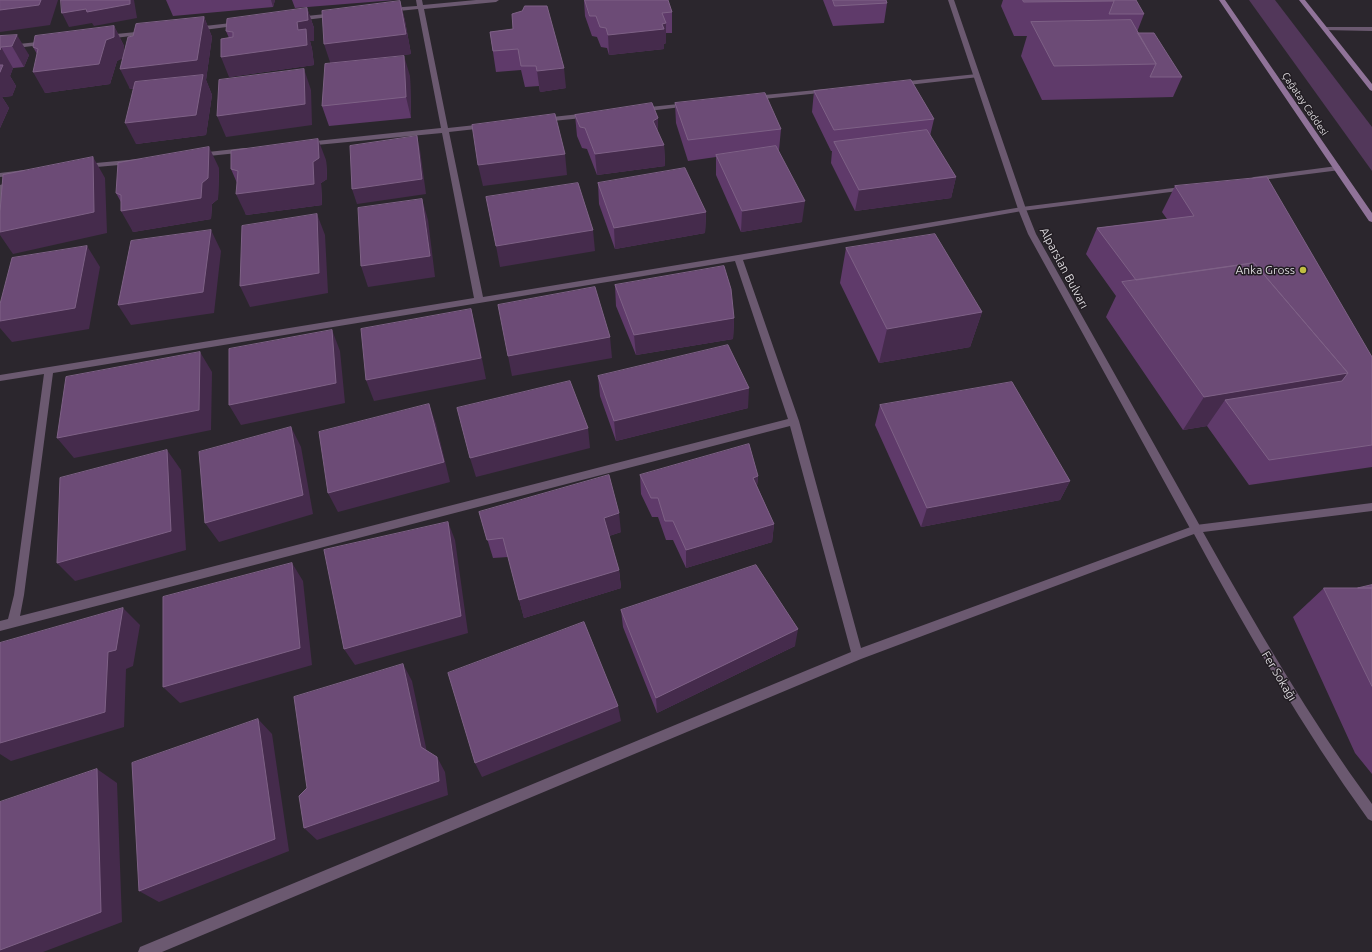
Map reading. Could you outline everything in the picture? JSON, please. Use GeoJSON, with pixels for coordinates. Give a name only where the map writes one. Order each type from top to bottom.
{"type":"FeatureCollection","features":[{"type":"Feature","properties":{"kind":"main road","name":"Çağatay Caddesi"},"geometry":{"type":"LineString","coordinates":[[1222,0],[1372,219]]}},
{"type":"Feature","properties":{"kind":"main road"},"geometry":{"type":"LineString","coordinates":[[1302,0],[1372,89]]}},
{"type":"Feature","properties":{"kind":"street"},"geometry":{"type":"LineString","coordinates":[[381,11],[420,3],[496,0]]}},
{"type":"Feature","properties":{"kind":"street","name":"Alparslan Bulvarı"},"geometry":{"type":"LineString","coordinates":[[951,0],[1022,209],[1042,254],[1196,529]]}},
{"type":"Feature","properties":{"kind":"street"},"geometry":{"type":"LineString","coordinates":[[420,3],[479,300]]}},
{"type":"Feature","properties":{"kind":"street"},"geometry":{"type":"LineString","coordinates":[[286,20],[341,14]]}},
{"type":"Feature","properties":{"kind":"street"},"geometry":{"type":"LineString","coordinates":[[190,29],[246,24]]}},
{"type":"Feature","properties":{"kind":"street"},"geometry":{"type":"LineString","coordinates":[[1326,29],[1372,29]]}},
{"type":"Feature","properties":{"kind":"street"},"geometry":{"type":"LineString","coordinates":[[95,38],[151,33]]}},
{"type":"Feature","properties":{"kind":"street"},"geometry":{"type":"LineString","coordinates":[[0,48],[56,42]]}},
{"type":"Feature","properties":{"kind":"street"},"geometry":{"type":"LineString","coordinates":[[890,85],[977,76]]}},
{"type":"Feature","properties":{"kind":"street"},"geometry":{"type":"LineString","coordinates":[[747,99],[834,90]]}},
{"type":"Feature","properties":{"kind":"street"},"geometry":{"type":"LineString","coordinates":[[636,110],[699,104]]}},
{"type":"Feature","properties":{"kind":"street"},"geometry":{"type":"LineString","coordinates":[[532,121],[596,114]]}},
{"type":"Feature","properties":{"kind":"street"},"geometry":{"type":"LineString","coordinates":[[296,145],[493,125]]}},
{"type":"Feature","properties":{"kind":"street"},"geometry":{"type":"LineString","coordinates":[[193,155],[248,150]]}},
{"type":"Feature","properties":{"kind":"street"},"geometry":{"type":"LineString","coordinates":[[75,167],[146,160]]}},
{"type":"Feature","properties":{"kind":"street"},"geometry":{"type":"LineString","coordinates":[[1242,181],[1337,168]]}},
{"type":"Feature","properties":{"kind":"street"},"geometry":{"type":"LineString","coordinates":[[0,209],[2,174],[35,171]]}},
{"type":"Feature","properties":{"kind":"street"},"geometry":{"type":"LineString","coordinates":[[0,378],[738,258],[1022,209],[1195,187]]}},
{"type":"Feature","properties":{"kind":"street"},"geometry":{"type":"LineString","coordinates":[[738,258],[794,421],[857,655]]}},
{"type":"Feature","properties":{"kind":"street"},"geometry":{"type":"LineString","coordinates":[[13,623],[19,595],[49,370]]}},
{"type":"Feature","properties":{"kind":"street"},"geometry":{"type":"LineString","coordinates":[[0,626],[794,421]]}},
{"type":"Feature","properties":{"kind":"street"},"geometry":{"type":"LineString","coordinates":[[145,952],[857,655],[1196,529],[1372,507]]}},
{"type":"Feature","properties":{"kind":"street","name":"Fer Sokağı"},"geometry":{"type":"LineString","coordinates":[[1196,529],[1281,680],[1312,729],[1372,816]]}},
{"type":"Feature","properties":{"kind":"shaded area"},"geometry":{"type":"Polygon","coordinates":[[[1249,0],[1275,0],[1372,127],[1372,171],[1249,0]]]}},
{"type":"Feature","properties":{"kind":"building"},"geometry":{"type":"Polygon","coordinates":[[[0,0],[41,0],[39,5],[0,10],[0,0]]]}},
{"type":"Feature","properties":{"kind":"building"},"geometry":{"type":"Polygon","coordinates":[[[61,0],[130,0],[130,4],[87,12],[86,9],[62,13],[61,0]]]}},
{"type":"Feature","properties":{"kind":"building"},"geometry":{"type":"Polygon","coordinates":[[[585,0],[668,0],[672,12],[662,13],[666,23],[662,24],[664,29],[608,35],[606,28],[600,27],[596,16],[590,16],[585,0]]]}},
{"type":"Feature","properties":{"kind":"building"},"geometry":{"type":"Polygon","coordinates":[[[833,0],[886,0],[887,3],[835,6],[833,0]]]}},
{"type":"Feature","properties":{"kind":"building"},"geometry":{"type":"Polygon","coordinates":[[[1023,0],[1114,0],[1114,1],[1024,2],[1023,0]]]}},
{"type":"Feature","properties":{"kind":"building"},"geometry":{"type":"Polygon","coordinates":[[[1114,0],[1136,0],[1144,14],[1109,14],[1114,0]]]}},
{"type":"Feature","properties":{"kind":"building"},"geometry":{"type":"Polygon","coordinates":[[[400,1],[406,34],[324,44],[322,11],[400,1]]]}},
{"type":"Feature","properties":{"kind":"building"},"geometry":{"type":"Polygon","coordinates":[[[525,6],[547,6],[564,68],[537,71],[536,66],[521,66],[518,49],[493,51],[490,32],[513,29],[512,14],[522,11],[525,6]]]}},
{"type":"Feature","properties":{"kind":"building"},"geometry":{"type":"Polygon","coordinates":[[[307,8],[308,20],[297,22],[298,30],[306,29],[307,45],[221,57],[221,39],[233,37],[233,32],[226,31],[227,19],[307,8]]]}},
{"type":"Feature","properties":{"kind":"building"},"geometry":{"type":"Polygon","coordinates":[[[204,17],[197,60],[120,69],[128,37],[133,36],[136,24],[204,17]]]}},
{"type":"Feature","properties":{"kind":"building"},"geometry":{"type":"Polygon","coordinates":[[[1131,20],[1156,64],[1054,66],[1031,22],[1131,20]]]}},
{"type":"Feature","properties":{"kind":"building"},"geometry":{"type":"Polygon","coordinates":[[[114,26],[114,37],[106,40],[99,64],[33,72],[38,49],[33,47],[35,36],[114,26]]]}},
{"type":"Feature","properties":{"kind":"building"},"geometry":{"type":"Polygon","coordinates":[[[1138,33],[1154,33],[1182,77],[1150,77],[1156,64],[1138,33]]]}},
{"type":"Feature","properties":{"kind":"building"},"geometry":{"type":"Polygon","coordinates":[[[17,35],[12,46],[1,47],[0,50],[0,36],[17,35]]]}},
{"type":"Feature","properties":{"kind":"building"},"geometry":{"type":"Polygon","coordinates":[[[404,56],[406,97],[322,106],[325,64],[404,56]]]}},
{"type":"Feature","properties":{"kind":"building"},"geometry":{"type":"Polygon","coordinates":[[[0,65],[3,65],[0,72],[0,65]]]}},
{"type":"Feature","properties":{"kind":"building"},"geometry":{"type":"Polygon","coordinates":[[[304,69],[305,104],[217,116],[219,80],[304,69]]]}},
{"type":"Feature","properties":{"kind":"building"},"geometry":{"type":"Polygon","coordinates":[[[203,75],[196,115],[125,123],[135,82],[203,75]]]}},
{"type":"Feature","properties":{"kind":"building"},"geometry":{"type":"Polygon","coordinates":[[[911,80],[934,119],[834,130],[814,91],[911,80]]]}},
{"type":"Feature","properties":{"kind":"building"},"geometry":{"type":"Polygon","coordinates":[[[765,93],[781,129],[688,140],[675,103],[765,93]]]}},
{"type":"Feature","properties":{"kind":"building"},"geometry":{"type":"Polygon","coordinates":[[[652,103],[658,118],[653,121],[664,145],[595,154],[585,128],[580,127],[575,115],[652,103]]]}},
{"type":"Feature","properties":{"kind":"building"},"geometry":{"type":"Polygon","coordinates":[[[555,114],[565,154],[478,165],[472,125],[555,114]]]}},
{"type":"Feature","properties":{"kind":"building"},"geometry":{"type":"Polygon","coordinates":[[[927,130],[956,177],[859,190],[834,142],[927,130]]]}},
{"type":"Feature","properties":{"kind":"building"},"geometry":{"type":"Polygon","coordinates":[[[417,136],[422,179],[352,189],[350,146],[417,136]]]}},
{"type":"Feature","properties":{"kind":"building"},"geometry":{"type":"Polygon","coordinates":[[[318,139],[319,158],[313,162],[314,184],[236,194],[238,171],[231,169],[231,151],[318,139]]]}},
{"type":"Feature","properties":{"kind":"building"},"geometry":{"type":"Polygon","coordinates":[[[776,146],[805,201],[742,211],[716,155],[776,146]]]}},
{"type":"Feature","properties":{"kind":"building"},"geometry":{"type":"Polygon","coordinates":[[[209,147],[208,178],[202,183],[201,198],[121,211],[121,195],[116,193],[118,163],[209,147]]]}},
{"type":"Feature","properties":{"kind":"building"},"geometry":{"type":"Polygon","coordinates":[[[93,157],[94,212],[0,232],[3,175],[93,157]]]}},
{"type":"Feature","properties":{"kind":"building"},"geometry":{"type":"Polygon","coordinates":[[[685,168],[706,212],[614,228],[598,183],[685,168]]]}},
{"type":"Feature","properties":{"kind":"building"},"geometry":{"type":"Polygon","coordinates":[[[1267,177],[1372,357],[1372,445],[1269,460],[1225,400],[1342,381],[1348,373],[1254,263],[1136,280],[1097,228],[1194,216],[1175,186],[1267,177]]]}},
{"type":"Feature","properties":{"kind":"building"},"geometry":{"type":"Polygon","coordinates":[[[578,183],[593,230],[496,246],[486,197],[578,183]]]}},
{"type":"Feature","properties":{"kind":"building"},"geometry":{"type":"Polygon","coordinates":[[[422,199],[430,256],[361,266],[358,208],[422,199]]]}},
{"type":"Feature","properties":{"kind":"building"},"geometry":{"type":"Polygon","coordinates":[[[317,214],[319,273],[240,286],[242,226],[317,214]]]}},
{"type":"Feature","properties":{"kind":"building"},"geometry":{"type":"Polygon","coordinates":[[[211,230],[203,292],[118,305],[131,241],[211,230]]]}},
{"type":"Feature","properties":{"kind":"building"},"geometry":{"type":"Polygon","coordinates":[[[935,234],[982,312],[887,329],[846,248],[935,234]]]}},
{"type":"Feature","properties":{"kind":"building"},"geometry":{"type":"Polygon","coordinates":[[[87,246],[75,308],[0,321],[0,304],[12,258],[87,246]]]}},
{"type":"Feature","properties":{"kind":"building"},"geometry":{"type":"Polygon","coordinates":[[[1254,263],[1348,373],[1204,397],[1122,282],[1254,263]]]}},
{"type":"Feature","properties":{"kind":"building"},"geometry":{"type":"Polygon","coordinates":[[[724,266],[731,289],[734,318],[634,335],[615,285],[724,266]]]}},
{"type":"Feature","properties":{"kind":"building"},"geometry":{"type":"Polygon","coordinates":[[[595,287],[610,337],[508,356],[498,305],[595,287]]]}},
{"type":"Feature","properties":{"kind":"building"},"geometry":{"type":"Polygon","coordinates":[[[471,309],[481,358],[366,380],[361,329],[471,309]]]}},
{"type":"Feature","properties":{"kind":"building"},"geometry":{"type":"Polygon","coordinates":[[[332,330],[336,383],[229,405],[229,349],[332,330]]]}},
{"type":"Feature","properties":{"kind":"building"},"geometry":{"type":"Polygon","coordinates":[[[728,345],[749,388],[614,421],[598,376],[728,345]]]}},
{"type":"Feature","properties":{"kind":"building"},"geometry":{"type":"Polygon","coordinates":[[[200,352],[199,410],[57,438],[66,377],[200,352]]]}},
{"type":"Feature","properties":{"kind":"building"},"geometry":{"type":"Polygon","coordinates":[[[570,381],[588,428],[470,458],[457,408],[570,381]]]}},
{"type":"Feature","properties":{"kind":"building"},"geometry":{"type":"Polygon","coordinates":[[[1012,382],[1070,481],[927,508],[880,405],[1012,382]]]}},
{"type":"Feature","properties":{"kind":"building"},"geometry":{"type":"Polygon","coordinates":[[[429,404],[444,462],[328,493],[319,432],[429,404]]]}},
{"type":"Feature","properties":{"kind":"building"},"geometry":{"type":"Polygon","coordinates":[[[291,427],[303,495],[205,523],[199,452],[291,427]]]}},
{"type":"Feature","properties":{"kind":"building"},"geometry":{"type":"Polygon","coordinates":[[[749,444],[758,476],[753,478],[774,524],[686,550],[673,521],[665,521],[658,498],[651,498],[640,475],[749,444]]]}},
{"type":"Feature","properties":{"kind":"building"},"geometry":{"type":"Polygon","coordinates":[[[167,450],[171,531],[57,563],[60,478],[167,450]]]}},
{"type":"Feature","properties":{"kind":"building"},"geometry":{"type":"Polygon","coordinates":[[[609,475],[619,513],[604,518],[619,570],[519,600],[503,538],[487,540],[479,512],[609,475]]]}},
{"type":"Feature","properties":{"kind":"building"},"geometry":{"type":"Polygon","coordinates":[[[448,522],[461,616],[344,649],[324,550],[448,522]]]}},
{"type":"Feature","properties":{"kind":"building"},"geometry":{"type":"Polygon","coordinates":[[[292,563],[300,648],[163,687],[163,597],[292,563]]]}},
{"type":"Feature","properties":{"kind":"building"},"geometry":{"type":"Polygon","coordinates":[[[756,565],[798,629],[656,698],[621,610],[756,565]]]}},
{"type":"Feature","properties":{"kind":"building"},"geometry":{"type":"Polygon","coordinates":[[[1372,585],[1372,588],[1358,588],[1372,585]]]}},
{"type":"Feature","properties":{"kind":"building"},"geometry":{"type":"Polygon","coordinates":[[[1324,588],[1372,588],[1372,686],[1324,588]]]}},
{"type":"Feature","properties":{"kind":"building"},"geometry":{"type":"Polygon","coordinates":[[[123,608],[116,650],[108,652],[105,712],[0,743],[0,643],[123,608]]]}},
{"type":"Feature","properties":{"kind":"building"},"geometry":{"type":"Polygon","coordinates":[[[584,622],[618,706],[475,763],[448,673],[584,622]]]}},
{"type":"Feature","properties":{"kind":"building"},"geometry":{"type":"Polygon","coordinates":[[[403,664],[421,747],[437,757],[439,781],[304,828],[299,796],[307,788],[294,697],[403,664]]]}},
{"type":"Feature","properties":{"kind":"building"},"geometry":{"type":"Polygon","coordinates":[[[258,719],[275,839],[139,891],[132,763],[258,719]]]}},
{"type":"Feature","properties":{"kind":"building"},"geometry":{"type":"Polygon","coordinates":[[[97,769],[101,912],[0,950],[0,802],[97,769]]]}},
{"type":"Feature","properties":{"kind":"place","name":"Anka Gross"},"geometry":{"type":"Point","coordinates":[1303,270]}}]}
